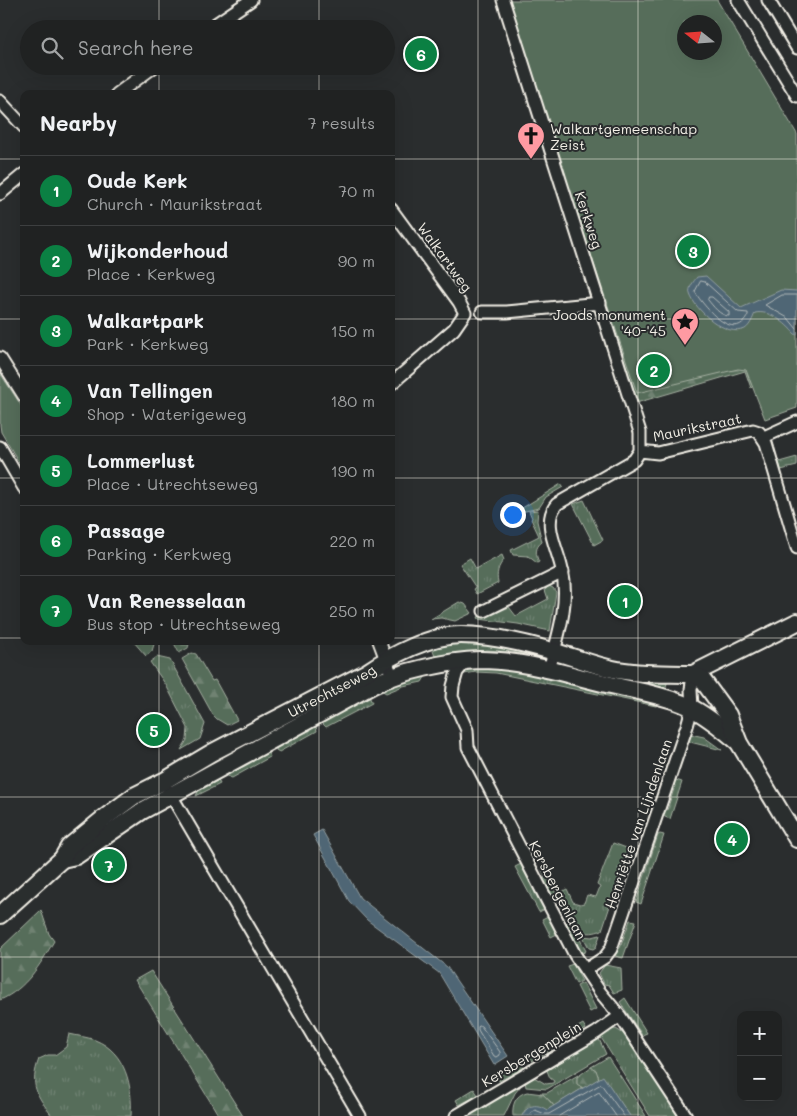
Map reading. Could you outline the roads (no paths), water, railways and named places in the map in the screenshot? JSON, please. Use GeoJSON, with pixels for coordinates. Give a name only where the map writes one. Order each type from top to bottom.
{"type":"FeatureCollection","features":[{"type":"Feature","properties":{"kind":"main road"},"geometry":{"type":"LineString","coordinates":[[693,674],[797,622]]}},
{"type":"Feature","properties":{"kind":"main road","name":"Utrechtseweg"},"geometry":{"type":"LineString","coordinates":[[0,913],[62,859],[76,856],[142,811],[210,754],[367,672],[386,659],[422,644],[443,637],[460,635],[486,637],[554,651],[602,666],[629,672],[693,674]]}},
{"type":"Feature","properties":{"kind":"main road","name":"Utrechtseweg"},"geometry":{"type":"LineString","coordinates":[[168,789],[392,676],[466,661],[481,660],[520,664],[657,696],[692,708],[721,727],[739,743]]}},
{"type":"Feature","properties":{"kind":"main road"},"geometry":{"type":"LineString","coordinates":[[693,674],[701,678],[728,716],[739,743],[797,839]]}},
{"type":"Feature","properties":{"kind":"street"},"geometry":{"type":"LineString","coordinates":[[221,20],[251,0]]}},
{"type":"Feature","properties":{"kind":"street","name":"Kerkweg"},"geometry":{"type":"LineString","coordinates":[[503,0],[640,432],[640,451]]}},
{"type":"Feature","properties":{"kind":"street"},"geometry":{"type":"LineString","coordinates":[[738,0],[797,96]]}},
{"type":"Feature","properties":{"kind":"street"},"geometry":{"type":"LineString","coordinates":[[768,0],[797,48]]}},
{"type":"Feature","properties":{"kind":"street"},"geometry":{"type":"LineString","coordinates":[[122,90],[143,75]]}},
{"type":"Feature","properties":{"kind":"street"},"geometry":{"type":"LineString","coordinates":[[0,101],[20,124]]}},
{"type":"Feature","properties":{"kind":"street"},"geometry":{"type":"LineString","coordinates":[[0,194],[20,177]]}},
{"type":"Feature","properties":{"kind":"street","name":"Walkartweg"},"geometry":{"type":"LineString","coordinates":[[395,215],[459,302],[465,313],[454,329],[395,381]]}},
{"type":"Feature","properties":{"kind":"street"},"geometry":{"type":"LineString","coordinates":[[482,312],[507,312],[600,303]]}},
{"type":"Feature","properties":{"kind":"street"},"geometry":{"type":"LineString","coordinates":[[0,358],[20,390]]}},
{"type":"Feature","properties":{"kind":"street"},"geometry":{"type":"LineString","coordinates":[[797,422],[764,437],[797,548]]}},
{"type":"Feature","properties":{"kind":"street","name":"Maurikstraat"},"geometry":{"type":"LineString","coordinates":[[549,670],[563,606],[564,589],[563,572],[549,520],[553,508],[634,460],[640,451],[658,453],[753,430],[760,432],[764,437]]}},
{"type":"Feature","properties":{"kind":"street"},"geometry":{"type":"LineString","coordinates":[[0,447],[20,481]]}},
{"type":"Feature","properties":{"kind":"street"},"geometry":{"type":"LineString","coordinates":[[484,611],[563,572]]}},
{"type":"Feature","properties":{"kind":"street"},"geometry":{"type":"LineString","coordinates":[[381,645],[392,676]]}},
{"type":"Feature","properties":{"kind":"street","name":"Kersbergenlaan"},"geometry":{"type":"LineString","coordinates":[[466,661],[457,672],[452,697],[467,730],[468,747],[575,955],[600,992],[620,1016],[686,1116]]}},
{"type":"Feature","properties":{"kind":"street","name":"Henriëtte van Lijndenlaan"},"geometry":{"type":"LineString","coordinates":[[585,970],[605,957],[612,949],[692,708],[691,690],[693,674]]}},
{"type":"Feature","properties":{"kind":"street"},"geometry":{"type":"LineString","coordinates":[[168,789],[360,1116]]}},
{"type":"Feature","properties":{"kind":"street","name":"Kersbergenplein"},"geometry":{"type":"LineString","coordinates":[[456,1116],[596,1033],[620,1016]]}},
{"type":"Feature","properties":{"kind":"water"},"geometry":{"type":"Polygon","coordinates":[[[706,276],[741,308],[781,290],[797,291],[797,335],[782,322],[767,313],[755,313],[747,328],[737,331],[729,330],[712,321],[698,307],[690,294],[690,289],[697,277],[706,276]]]}},
{"type":"Feature","properties":{"kind":"water"},"geometry":{"type":"Polygon","coordinates":[[[322,830],[360,898],[447,967],[508,1056],[494,1065],[439,973],[367,920],[349,901],[313,835],[322,830]]]}},
{"type":"Feature","properties":{"kind":"water"},"geometry":{"type":"Polygon","coordinates":[[[603,1076],[630,1116],[522,1116],[527,1109],[533,1106],[540,1106],[547,1110],[603,1076]]]}},
{"type":"Feature","properties":{"kind":"place","name":"Passage"},"geometry":{"type":"Point","coordinates":[421,54]}},
{"type":"Feature","properties":{"kind":"place","name":"Walkartgemeenschap Zeist"},"geometry":{"type":"Point","coordinates":[531,160]}},
{"type":"Feature","properties":{"kind":"place","name":"Walkartpark"},"geometry":{"type":"Point","coordinates":[693,251]}},
{"type":"Feature","properties":{"kind":"place","name":"Joods monument '40-'45"},"geometry":{"type":"Point","coordinates":[685,346]}},
{"type":"Feature","properties":{"kind":"place","name":"Wijkonderhoud"},"geometry":{"type":"Point","coordinates":[654,370]}},
{"type":"Feature","properties":{"kind":"place","name":"Oude Kerk"},"geometry":{"type":"Point","coordinates":[625,601]}},
{"type":"Feature","properties":{"kind":"place","name":"Lommerlust"},"geometry":{"type":"Point","coordinates":[154,730]}},
{"type":"Feature","properties":{"kind":"place","name":"Van Tellingen"},"geometry":{"type":"Point","coordinates":[732,839]}},
{"type":"Feature","properties":{"kind":"place","name":"Van Renesselaan"},"geometry":{"type":"Point","coordinates":[109,865]}}]}
